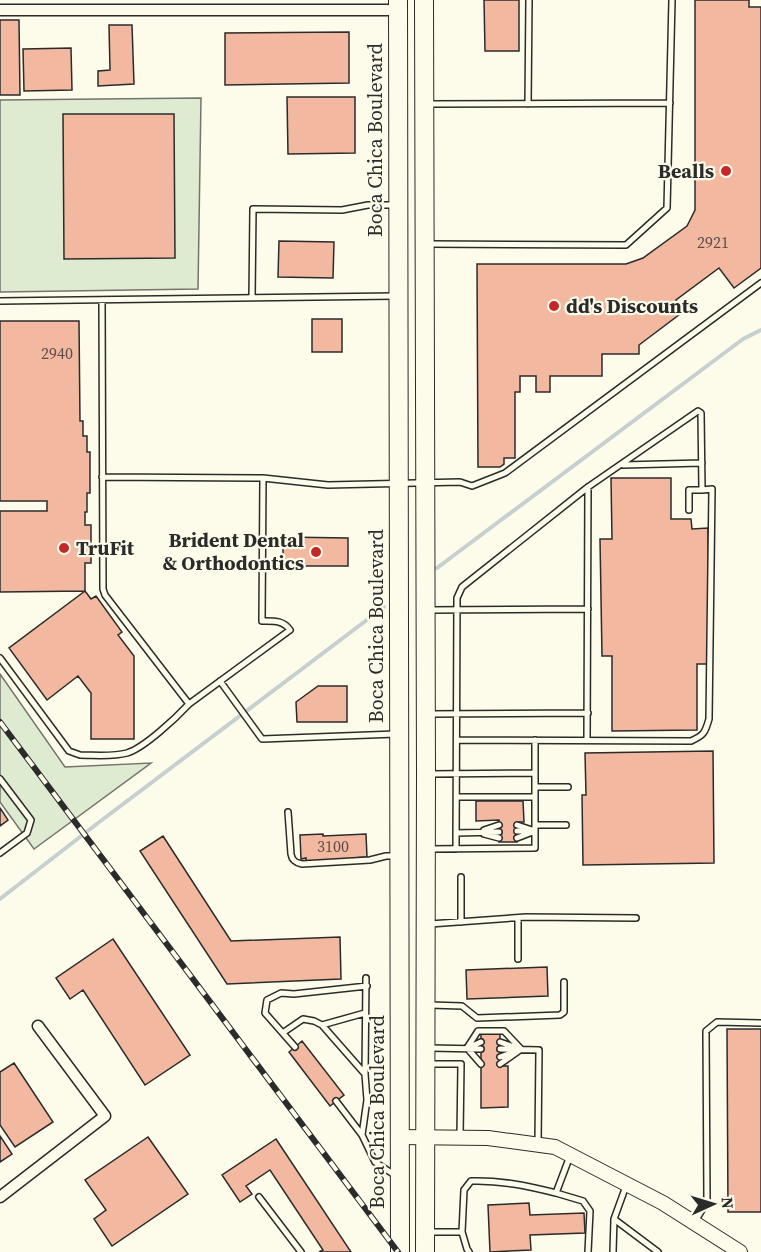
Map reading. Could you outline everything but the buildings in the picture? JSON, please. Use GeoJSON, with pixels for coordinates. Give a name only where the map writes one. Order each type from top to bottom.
{"type":"FeatureCollection","features":[{"type":"Feature","properties":{"kind":"main road"},"geometry":{"type":"LineString","coordinates":[[424,0],[425,1252]]}},
{"type":"Feature","properties":{"kind":"main road","name":"Boca Chica Boulevard"},"geometry":{"type":"LineString","coordinates":[[398,5],[399,1252]]}},
{"type":"Feature","properties":{"kind":"street"},"geometry":{"type":"LineString","coordinates":[[0,10],[44,5],[398,5]]}},
{"type":"Feature","properties":{"kind":"street"},"geometry":{"type":"LineString","coordinates":[[0,1197],[105,1116],[38,1026]]}},
{"type":"Feature","properties":{"kind":"street"},"geometry":{"type":"LineString","coordinates":[[399,1137],[488,1138],[555,1148],[663,1203],[740,1252]]}},
{"type":"Feature","properties":{"kind":"lane"},"geometry":{"type":"LineString","coordinates":[[528,104],[529,0]]}},
{"type":"Feature","properties":{"kind":"lane"},"geometry":{"type":"LineString","coordinates":[[424,244],[626,245],[668,208],[672,0]]}},
{"type":"Feature","properties":{"kind":"lane"},"geometry":{"type":"LineString","coordinates":[[424,104],[670,103]]}},
{"type":"Feature","properties":{"kind":"lane"},"geometry":{"type":"LineString","coordinates":[[252,298],[253,209],[342,210],[398,205]]}},
{"type":"Feature","properties":{"kind":"lane"},"geometry":{"type":"LineString","coordinates":[[102,477],[263,478],[328,485],[460,482],[472,486],[505,473],[761,283]]}},
{"type":"Feature","properties":{"kind":"lane"},"geometry":{"type":"LineString","coordinates":[[0,301],[398,296]]}},
{"type":"Feature","properties":{"kind":"lane"},"geometry":{"type":"LineString","coordinates":[[102,300],[103,590],[189,704]]}},
{"type":"Feature","properties":{"kind":"lane"},"geometry":{"type":"LineString","coordinates":[[456,849],[457,598],[462,587],[588,487],[698,411],[702,416],[702,490]]}},
{"type":"Feature","properties":{"kind":"lane"},"geometry":{"type":"LineString","coordinates":[[621,465],[702,463]]}},
{"type":"Feature","properties":{"kind":"lane"},"geometry":{"type":"LineString","coordinates":[[0,658],[69,751],[80,755],[129,753],[143,744],[176,718],[189,704],[290,630],[279,621],[262,621],[263,478]]}},
{"type":"Feature","properties":{"kind":"lane"},"geometry":{"type":"LineString","coordinates":[[587,740],[588,487]]}},
{"type":"Feature","properties":{"kind":"lane"},"geometry":{"type":"LineString","coordinates":[[457,740],[691,741],[702,735],[709,719],[712,489],[689,490],[689,510]]}},
{"type":"Feature","properties":{"kind":"lane"},"geometry":{"type":"LineString","coordinates":[[425,610],[588,609]]}},
{"type":"Feature","properties":{"kind":"lane"},"geometry":{"type":"LineString","coordinates":[[220,681],[262,739],[398,734]]}},
{"type":"Feature","properties":{"kind":"lane"},"geometry":{"type":"LineString","coordinates":[[425,714],[588,713]]}},
{"type":"Feature","properties":{"kind":"lane"},"geometry":{"type":"LineString","coordinates":[[426,849],[535,848],[535,740]]}},
{"type":"Feature","properties":{"kind":"lane"},"geometry":{"type":"LineString","coordinates":[[426,774],[535,773]]}},
{"type":"Feature","properties":{"kind":"lane"},"geometry":{"type":"LineString","coordinates":[[0,779],[31,820],[27,833],[0,853]]}},
{"type":"Feature","properties":{"kind":"lane"},"geometry":{"type":"LineString","coordinates":[[535,787],[568,787]]}},
{"type":"Feature","properties":{"kind":"lane"},"geometry":{"type":"LineString","coordinates":[[457,797],[535,796]]}},
{"type":"Feature","properties":{"kind":"lane"},"geometry":{"type":"LineString","coordinates":[[288,812],[291,859],[294,862],[303,864],[359,861],[399,856]]}},
{"type":"Feature","properties":{"kind":"lane"},"geometry":{"type":"LineString","coordinates":[[477,833],[499,825]]}},
{"type":"Feature","properties":{"kind":"lane"},"geometry":{"type":"LineString","coordinates":[[535,828],[517,831],[566,825]]}},
{"type":"Feature","properties":{"kind":"lane"},"geometry":{"type":"LineString","coordinates":[[456,833],[499,835]]}},
{"type":"Feature","properties":{"kind":"lane"},"geometry":{"type":"LineString","coordinates":[[461,877],[461,922]]}},
{"type":"Feature","properties":{"kind":"lane"},"geometry":{"type":"LineString","coordinates":[[425,924],[518,918],[636,918]]}},
{"type":"Feature","properties":{"kind":"lane"},"geometry":{"type":"LineString","coordinates":[[518,918],[518,959]]}},
{"type":"Feature","properties":{"kind":"lane"},"geometry":{"type":"LineString","coordinates":[[362,1135],[367,1100],[366,978]]}},
{"type":"Feature","properties":{"kind":"lane"},"geometry":{"type":"LineString","coordinates":[[425,1005],[462,1006],[477,1018],[560,1015],[564,1012],[564,982]]}},
{"type":"Feature","properties":{"kind":"lane"},"geometry":{"type":"LineString","coordinates":[[295,1047],[265,1013],[267,1000],[281,993],[294,994],[367,986]]}},
{"type":"Feature","properties":{"kind":"lane"},"geometry":{"type":"LineString","coordinates":[[322,1025],[365,1013]]}},
{"type":"Feature","properties":{"kind":"lane"},"geometry":{"type":"LineString","coordinates":[[284,1032],[303,1019],[322,1025],[365,1074]]}},
{"type":"Feature","properties":{"kind":"lane"},"geometry":{"type":"LineString","coordinates":[[694,1223],[707,1202],[706,1031],[717,1022],[761,1023]]}},
{"type":"Feature","properties":{"kind":"lane"},"geometry":{"type":"LineString","coordinates":[[467,1048],[478,1031],[504,1031],[521,1049]]}},
{"type":"Feature","properties":{"kind":"lane"},"geometry":{"type":"LineString","coordinates":[[425,1056],[481,1046]]}},
{"type":"Feature","properties":{"kind":"lane"},"geometry":{"type":"LineString","coordinates":[[500,1046],[539,1050],[538,1145]]}},
{"type":"Feature","properties":{"kind":"lane"},"geometry":{"type":"LineString","coordinates":[[467,1048],[481,1061]]}},
{"type":"Feature","properties":{"kind":"lane"},"geometry":{"type":"LineString","coordinates":[[500,1061],[521,1049]]}},
{"type":"Feature","properties":{"kind":"lane"},"geometry":{"type":"LineString","coordinates":[[425,1056],[461,1064],[460,1137]]}},
{"type":"Feature","properties":{"kind":"lane"},"geometry":{"type":"LineString","coordinates":[[336,1101],[362,1135],[375,1162],[400,1179]]}},
{"type":"Feature","properties":{"kind":"lane"},"geometry":{"type":"LineString","coordinates":[[556,1193],[570,1156]]}},
{"type":"Feature","properties":{"kind":"lane"},"geometry":{"type":"LineString","coordinates":[[469,1252],[462,1232],[464,1190],[471,1181],[486,1180],[528,1186],[583,1201],[590,1211],[588,1252]]}},
{"type":"Feature","properties":{"kind":"lane"},"geometry":{"type":"LineString","coordinates":[[613,1252],[614,1219],[627,1185]]}},
{"type":"Feature","properties":{"kind":"lane"},"geometry":{"type":"LineString","coordinates":[[259,1197],[301,1252]]}},
{"type":"Feature","properties":{"kind":"lane"},"geometry":{"type":"LineString","coordinates":[[614,1219],[658,1252]]}},
{"type":"Feature","properties":{"kind":"lane"},"geometry":{"type":"LineString","coordinates":[[425,1232],[462,1232]]}},
{"type":"Feature","properties":{"kind":"green space"},"geometry":{"type":"Polygon","coordinates":[[[201,98],[198,289],[0,292],[0,100],[201,98]]]}},
{"type":"Feature","properties":{"kind":"green space"},"geometry":{"type":"Polygon","coordinates":[[[0,674],[65,767],[151,763],[34,849],[0,802],[0,674]]]}},
{"type":"Feature","properties":{"kind":"waterway"},"geometry":{"type":"LineString","coordinates":[[437,568],[743,339],[761,330]]}},
{"type":"Feature","properties":{"kind":"waterway"},"geometry":{"type":"LineString","coordinates":[[0,899],[384,607]]}},
{"type":"Feature","properties":{"kind":"railway"},"geometry":{"type":"LineString","coordinates":[[0,722],[398,1252]]}},
{"type":"Feature","properties":{"kind":"place","name":"Bealls"},"geometry":{"type":"Point","coordinates":[726,171]}},
{"type":"Feature","properties":{"kind":"place","name":"dd's Discounts"},"geometry":{"type":"Point","coordinates":[554,306]}},
{"type":"Feature","properties":{"kind":"place","name":"TruFit"},"geometry":{"type":"Point","coordinates":[64,548]}},
{"type":"Feature","properties":{"kind":"place","name":"Brident Dental & Orthodontics"},"geometry":{"type":"Point","coordinates":[316,552]}}]}
